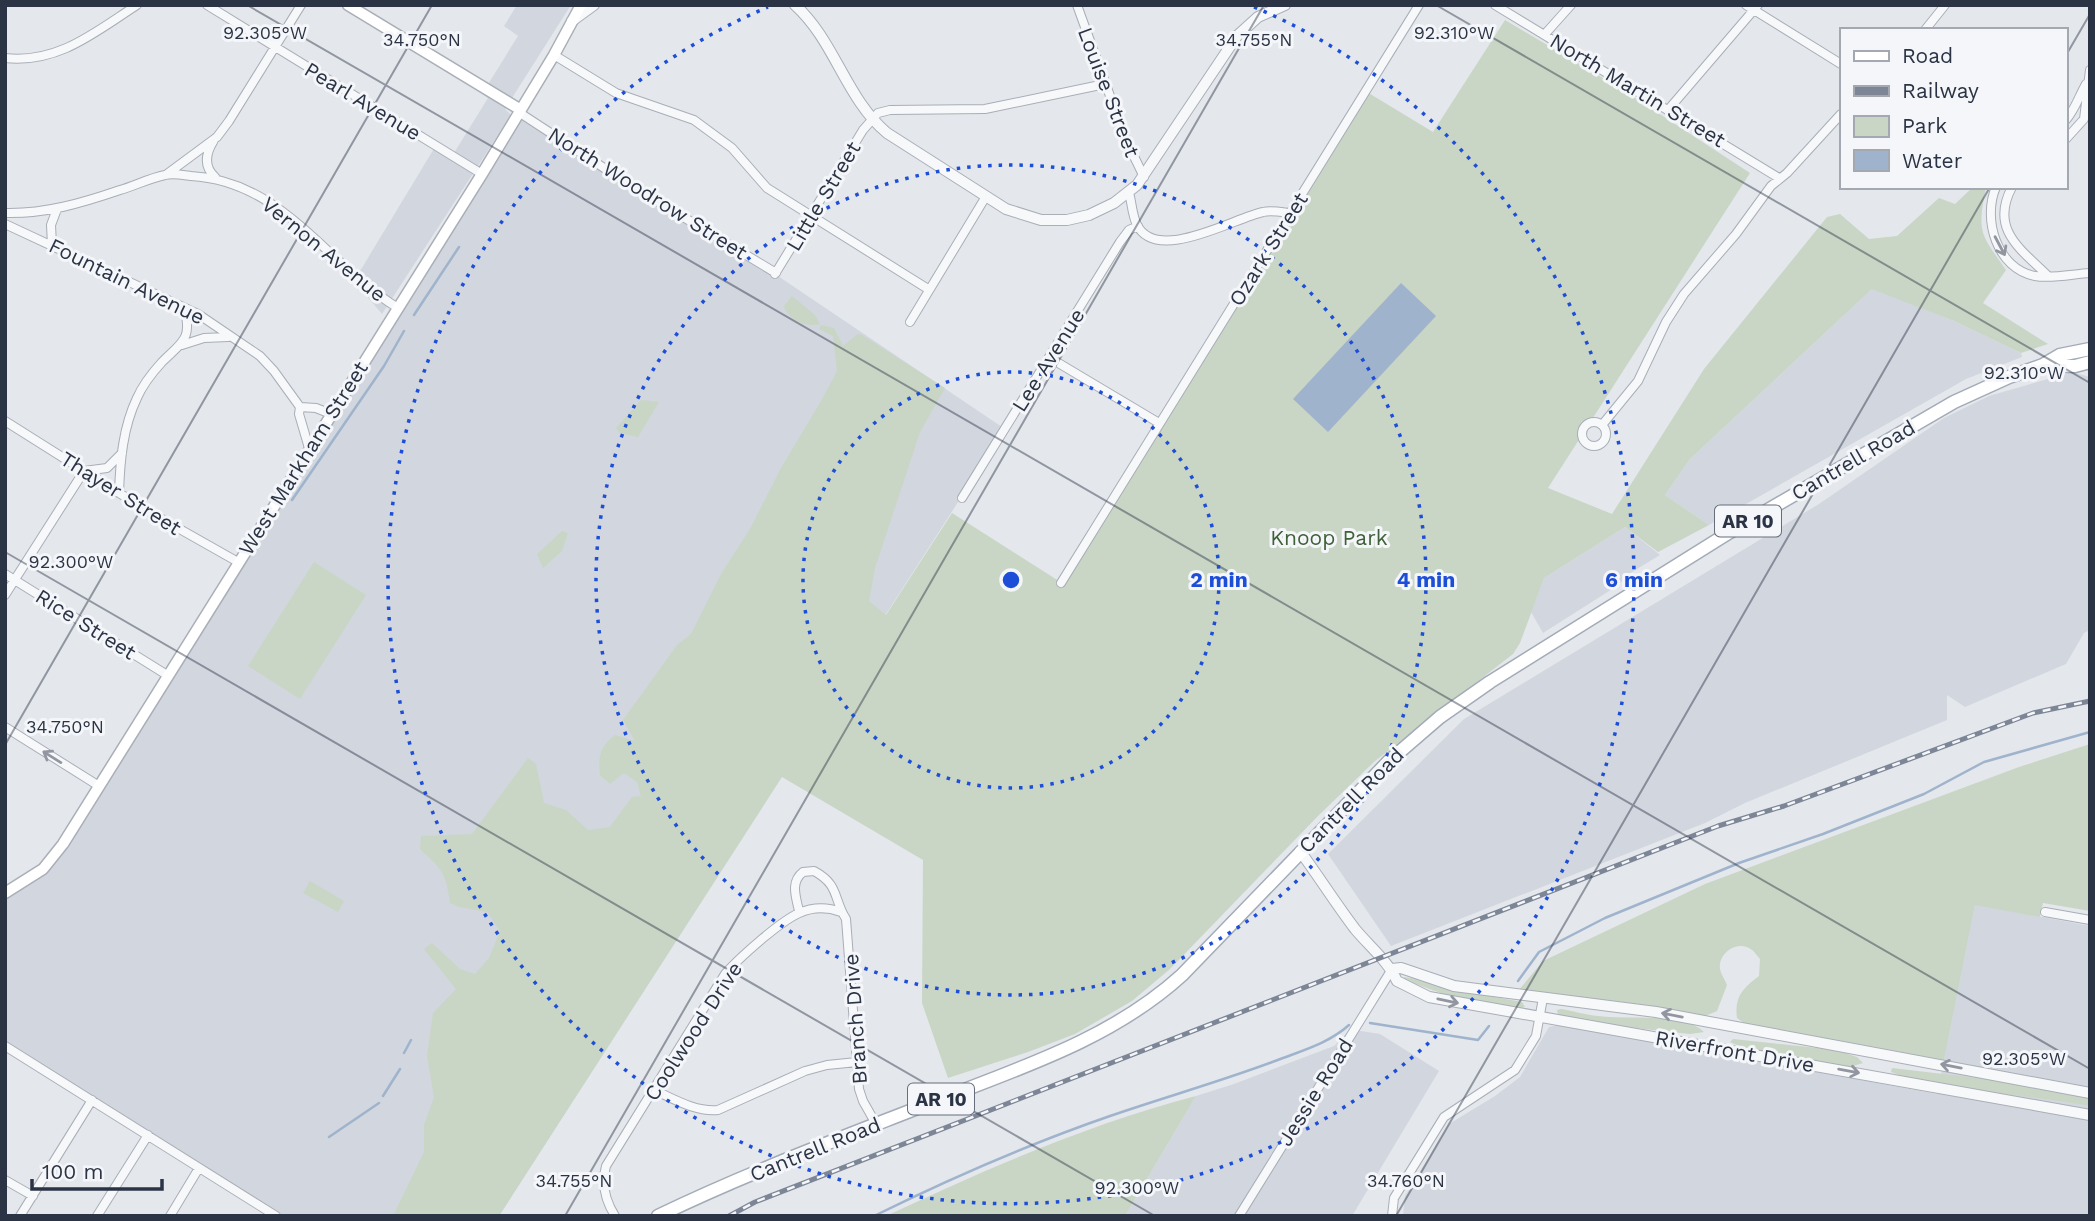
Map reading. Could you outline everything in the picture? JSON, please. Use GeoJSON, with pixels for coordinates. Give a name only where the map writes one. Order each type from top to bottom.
{"type":"FeatureCollection","features":[{"type":"Feature","properties":{"kind":"main road"},"geometry":{"type":"LineString","coordinates":[[348,5],[521,112]]}},
{"type":"Feature","properties":{"kind":"main road","name":"West Markham Street"},"geometry":{"type":"LineString","coordinates":[[5,894],[43,869],[63,844],[521,112],[581,5]]}},
{"type":"Feature","properties":{"kind":"main road","name":"Cantrell Road"},"geometry":{"type":"LineString","coordinates":[[658,1216],[722,1186],[1078,1045],[1156,998],[1205,952],[1300,851],[1411,740],[1490,682],[1730,532],[1954,402],[2043,365],[2060,355],[2090,349]]}},
{"type":"Feature","properties":{"kind":"main road","name":"Cantrell Road"},"geometry":{"type":"LineString","coordinates":[[2043,365],[2076,366],[2090,362]]}},
{"type":"Feature","properties":{"kind":"street"},"geometry":{"type":"LineString","coordinates":[[5,58],[40,58],[70,48],[137,5]]}},
{"type":"Feature","properties":{"kind":"street","name":"Pearl Avenue"},"geometry":{"type":"LineString","coordinates":[[207,5],[482,174]]}},
{"type":"Feature","properties":{"kind":"street"},"geometry":{"type":"LineString","coordinates":[[215,177],[208,168],[208,149],[242,102],[301,5]]}},
{"type":"Feature","properties":{"kind":"street"},"geometry":{"type":"LineString","coordinates":[[572,22],[594,5]]}},
{"type":"Feature","properties":{"kind":"street"},"geometry":{"type":"LineString","coordinates":[[795,5],[812,22],[872,121],[902,145],[985,198],[1022,216],[1056,220],[1096,213],[1129,193],[1143,177],[1231,43],[1268,9],[1285,5]]}},
{"type":"Feature","properties":{"kind":"street","name":"Louise Street"},"geometry":{"type":"LineString","coordinates":[[1077,5],[1126,140],[1143,177]]}},
{"type":"Feature","properties":{"kind":"street","name":"Ozark Street"},"geometry":{"type":"LineString","coordinates":[[1062,583],[1419,5]]}},
{"type":"Feature","properties":{"kind":"street","name":"North Martin Street"},"geometry":{"type":"LineString","coordinates":[[1495,5],[1779,178]]}},
{"type":"Feature","properties":{"kind":"street"},"geometry":{"type":"LineString","coordinates":[[1545,34],[1571,5]]}},
{"type":"Feature","properties":{"kind":"street"},"geometry":{"type":"LineString","coordinates":[[1746,5],[1756,8],[1840,63]]}},
{"type":"Feature","properties":{"kind":"street"},"geometry":{"type":"LineString","coordinates":[[1927,28],[1945,5]]}},
{"type":"Feature","properties":{"kind":"street"},"geometry":{"type":"LineString","coordinates":[[1668,110],[1756,8]]}},
{"type":"Feature","properties":{"kind":"street"},"geometry":{"type":"LineString","coordinates":[[554,55],[616,93],[694,120],[732,148],[767,188],[928,289]]}},
{"type":"Feature","properties":{"kind":"street"},"geometry":{"type":"LineString","coordinates":[[2067,138],[2084,120],[2090,71]]}},
{"type":"Feature","properties":{"kind":"street"},"geometry":{"type":"LineString","coordinates":[[2067,119],[2088,81]]}},
{"type":"Feature","properties":{"kind":"street"},"geometry":{"type":"LineString","coordinates":[[872,121],[880,111],[985,109],[1105,84]]}},
{"type":"Feature","properties":{"kind":"street","name":"North Woodrow Street"},"geometry":{"type":"LineString","coordinates":[[521,112],[627,183],[776,273]]}},
{"type":"Feature","properties":{"kind":"street"},"geometry":{"type":"LineString","coordinates":[[1602,425],[1638,381],[1666,322],[1684,294],[1736,234],[1779,178],[1787,173],[1840,115]]}},
{"type":"Feature","properties":{"kind":"street","name":"Little Street"},"geometry":{"type":"LineString","coordinates":[[776,273],[863,130],[872,121]]}},
{"type":"Feature","properties":{"kind":"street"},"geometry":{"type":"LineString","coordinates":[[167,174],[217,137]]}},
{"type":"Feature","properties":{"kind":"street","name":"Vernon Avenue"},"geometry":{"type":"LineString","coordinates":[[5,213],[57,209],[167,174],[215,177],[234,183],[285,213],[398,308]]}},
{"type":"Feature","properties":{"kind":"street"},"geometry":{"type":"LineString","coordinates":[[1995,189],[1991,202],[1991,223],[1995,239],[2017,268],[2026,273],[2048,276],[2090,273]]}},
{"type":"Feature","properties":{"kind":"street"},"geometry":{"type":"LineString","coordinates":[[2011,189],[2006,203],[2008,230],[2015,246],[2048,276]]}},
{"type":"Feature","properties":{"kind":"street"},"geometry":{"type":"LineString","coordinates":[[1129,193],[1138,226],[1151,236],[1174,241],[1263,212],[1290,213]]}},
{"type":"Feature","properties":{"kind":"street"},"geometry":{"type":"LineString","coordinates":[[910,322],[985,198]]}},
{"type":"Feature","properties":{"kind":"street"},"geometry":{"type":"LineString","coordinates":[[52,245],[51,225],[57,209]]}},
{"type":"Feature","properties":{"kind":"street","name":"Fountain Avenue"},"geometry":{"type":"LineString","coordinates":[[5,224],[213,322],[229,337],[260,356],[300,407],[299,414],[309,448]]}},
{"type":"Feature","properties":{"kind":"street","name":"Lee Avenue"},"geometry":{"type":"LineString","coordinates":[[962,498],[1120,242],[1129,230],[1138,226]]}},
{"type":"Feature","properties":{"kind":"street"},"geometry":{"type":"LineString","coordinates":[[182,345],[188,327],[184,308]]}},
{"type":"Feature","properties":{"kind":"street"},"geometry":{"type":"LineString","coordinates":[[120,493],[122,453],[132,408],[142,388],[160,364],[182,345],[204,338],[229,337]]}},
{"type":"Feature","properties":{"kind":"street"},"geometry":{"type":"LineString","coordinates":[[1050,358],[1159,423]]}},
{"type":"Feature","properties":{"kind":"street"},"geometry":{"type":"LineString","coordinates":[[2076,366],[2090,369]]}},
{"type":"Feature","properties":{"kind":"street"},"geometry":{"type":"LineString","coordinates":[[300,407],[316,408],[331,414]]}},
{"type":"Feature","properties":{"kind":"street","name":"Thayer Street"},"geometry":{"type":"LineString","coordinates":[[5,421],[183,532],[238,562]]}},
{"type":"Feature","properties":{"kind":"street"},"geometry":{"type":"LineString","coordinates":[[5,595],[84,471],[107,468],[122,453]]}},
{"type":"Feature","properties":{"kind":"street","name":"Rice Street"},"geometry":{"type":"LineString","coordinates":[[5,574],[167,675]]}},
{"type":"Feature","properties":{"kind":"street"},"geometry":{"type":"LineString","coordinates":[[5,727],[99,786]]}},
{"type":"Feature","properties":{"kind":"street","name":"Riverfront Drive"},"geometry":{"type":"LineString","coordinates":[[1300,851],[1353,925],[1392,969],[1397,981],[1429,997],[2090,1115]]}},
{"type":"Feature","properties":{"kind":"street","name":"Branch Drive"},"geometry":{"type":"LineString","coordinates":[[799,911],[795,882],[799,876],[811,870],[833,884],[848,930],[860,1096],[876,1124]]}},
{"type":"Feature","properties":{"kind":"street"},"geometry":{"type":"LineString","coordinates":[[799,911],[823,908],[841,912]]}},
{"type":"Feature","properties":{"kind":"street","name":"Coolwood Drive"},"geometry":{"type":"LineString","coordinates":[[615,1216],[606,1196],[605,1171],[726,974],[736,962],[799,911]]}},
{"type":"Feature","properties":{"kind":"street"},"geometry":{"type":"LineString","coordinates":[[2045,912],[2090,920]]}},
{"type":"Feature","properties":{"kind":"street","name":"Riverfront Drive"},"geometry":{"type":"LineString","coordinates":[[1392,969],[1401,968],[1454,986],[1645,1010],[2090,1093]]}},
{"type":"Feature","properties":{"kind":"street","name":"Jessie Road"},"geometry":{"type":"LineString","coordinates":[[1239,1216],[1392,969]]}},
{"type":"Feature","properties":{"kind":"street"},"geometry":{"type":"LineString","coordinates":[[1392,1216],[1394,1198],[1444,1116],[1515,1070],[1536,1036],[1543,998]]}},
{"type":"Feature","properties":{"kind":"street"},"geometry":{"type":"LineString","coordinates":[[5,1046],[276,1216]]}},
{"type":"Feature","properties":{"kind":"street"},"geometry":{"type":"LineString","coordinates":[[654,1090],[705,1110],[718,1110],[806,1071],[827,1065],[857,1062]]}},
{"type":"Feature","properties":{"kind":"street"},"geometry":{"type":"LineString","coordinates":[[20,1216],[92,1100]]}},
{"type":"Feature","properties":{"kind":"street"},"geometry":{"type":"LineString","coordinates":[[97,1216],[148,1135]]}},
{"type":"Feature","properties":{"kind":"street"},"geometry":{"type":"LineString","coordinates":[[170,1216],[199,1168]]}},
{"type":"Feature","properties":{"kind":"street"},"geometry":{"type":"LineString","coordinates":[[5,1180],[33,1196]]}},
{"type":"Feature","properties":{"kind":"shaded area"},"geometry":{"type":"Polygon","coordinates":[[[517,5],[571,5],[505,109],[511,115],[382,314],[354,281],[438,142],[454,153],[488,98],[482,94],[518,36],[504,26],[517,5]]]}},
{"type":"Feature","properties":{"kind":"shaded area"},"geometry":{"type":"Polygon","coordinates":[[[521,110],[601,167],[775,274],[1005,429],[499,1216],[276,1216],[5,1046],[5,893],[43,869],[521,110]]]}},
{"type":"Feature","properties":{"kind":"shaded area"},"geometry":{"type":"Polygon","coordinates":[[[1873,288],[1954,321],[2021,353],[2022,357],[1966,379],[1709,525],[1665,495],[1690,459],[1873,288]]]}},
{"type":"Feature","properties":{"kind":"shaded area"},"geometry":{"type":"Polygon","coordinates":[[[2072,372],[2090,377],[2090,630],[2084,633],[2066,664],[1965,707],[1947,695],[1947,720],[1745,803],[1705,823],[1391,946],[1328,854],[1464,719],[1819,504],[1944,418],[1989,396],[2072,372]]]}},
{"type":"Feature","properties":{"kind":"shaded area"},"geometry":{"type":"Polygon","coordinates":[[[1625,527],[1660,555],[1543,633],[1531,612],[1544,578],[1625,527]]]}},
{"type":"Feature","properties":{"kind":"shaded area"},"geometry":{"type":"Polygon","coordinates":[[[1975,904],[2090,926],[2090,1216],[1403,1216],[1405,1196],[1449,1124],[1520,1077],[1549,1027],[1558,1025],[1937,1094],[1975,904]]]}},
{"type":"Feature","properties":{"kind":"shaded area"},"geometry":{"type":"Polygon","coordinates":[[[1348,1032],[1380,1034],[1439,1071],[1352,1216],[1125,1216],[1196,1096],[1334,1046],[1348,1032]]]}},
{"type":"Feature","properties":{"kind":"green space","name":"Knoop Park"},"geometry":{"type":"Polygon","coordinates":[[[1505,20],[1623,90],[1750,173],[1548,488],[1612,514],[1704,369],[1827,217],[1840,214],[1869,239],[1897,236],[1939,198],[1955,204],[1971,189],[1986,189],[1982,214],[1983,232],[2006,270],[1983,303],[2048,344],[2021,353],[1954,321],[1872,289],[1690,459],[1665,495],[1709,525],[1658,552],[1625,527],[1544,578],[1520,643],[1513,654],[1375,761],[1170,969],[1132,1001],[1075,1034],[1028,1052],[948,1078],[922,1003],[923,860],[782,777],[499,1216],[393,1216],[424,1152],[424,1125],[434,1097],[427,1056],[433,1013],[456,989],[424,949],[432,943],[460,969],[475,974],[489,958],[500,931],[487,912],[450,903],[442,872],[420,849],[421,836],[472,834],[528,758],[536,764],[544,803],[566,810],[588,830],[610,827],[632,797],[641,796],[637,782],[624,773],[610,784],[600,775],[601,752],[615,735],[635,741],[623,720],[677,645],[691,634],[721,574],[750,529],[781,468],[837,371],[833,336],[819,329],[821,325],[834,328],[843,346],[858,334],[862,335],[945,388],[920,432],[875,568],[869,601],[886,615],[952,513],[1062,583],[1362,89],[1433,132],[1505,20]]]}},
{"type":"Feature","properties":{"kind":"green space"},"geometry":{"type":"Polygon","coordinates":[[[792,296],[815,315],[820,324],[804,324],[789,315],[784,306],[792,296]]]}},
{"type":"Feature","properties":{"kind":"green space"},"geometry":{"type":"Polygon","coordinates":[[[641,400],[659,402],[638,437],[620,433],[616,428],[641,400]]]}},
{"type":"Feature","properties":{"kind":"green space"},"geometry":{"type":"Polygon","coordinates":[[[562,531],[568,533],[562,551],[543,568],[537,554],[562,531]]]}},
{"type":"Feature","properties":{"kind":"green space"},"geometry":{"type":"Polygon","coordinates":[[[314,562],[366,595],[300,699],[248,666],[314,562]]]}},
{"type":"Feature","properties":{"kind":"green space"},"geometry":{"type":"Polygon","coordinates":[[[2090,744],[2090,911],[2043,903],[2040,917],[1975,905],[1944,1060],[1744,1023],[1737,1018],[1738,999],[1744,989],[1759,976],[1760,959],[1752,950],[1741,946],[1730,949],[1722,957],[1720,969],[1727,985],[1717,1011],[1703,1017],[1624,1002],[1518,991],[1543,961],[1705,884],[2019,767],[2090,744]]]}},
{"type":"Feature","properties":{"kind":"green space"},"geometry":{"type":"Polygon","coordinates":[[[310,881],[344,901],[338,912],[303,893],[310,881]]]}},
{"type":"Feature","properties":{"kind":"green space"},"geometry":{"type":"Polygon","coordinates":[[[1404,977],[1441,987],[1522,1002],[1525,1007],[1519,1009],[1446,995],[1405,980],[1404,977]]]}},
{"type":"Feature","properties":{"kind":"green space"},"geometry":{"type":"Polygon","coordinates":[[[1557,1010],[1598,1016],[1669,1019],[1695,1026],[1704,1032],[1690,1034],[1616,1026],[1558,1015],[1557,1010]]]}},
{"type":"Feature","properties":{"kind":"green space"},"geometry":{"type":"Polygon","coordinates":[[[1733,1039],[1836,1050],[1857,1057],[1863,1063],[1850,1067],[1772,1054],[1730,1042],[1733,1039]]]}},
{"type":"Feature","properties":{"kind":"green space"},"geometry":{"type":"Polygon","coordinates":[[[1892,1068],[2003,1081],[2090,1097],[2090,1106],[1917,1079],[1891,1072],[1892,1068]]]}},
{"type":"Feature","properties":{"kind":"green space"},"geometry":{"type":"Polygon","coordinates":[[[1196,1096],[1125,1216],[886,1216],[1038,1149],[1116,1120],[1196,1096]]]}},
{"type":"Feature","properties":{"kind":"water"},"geometry":{"type":"Polygon","coordinates":[[[1401,283],[1436,316],[1328,432],[1293,399],[1401,283]]]}},
{"type":"Feature","properties":{"kind":"waterway"},"geometry":{"type":"LineString","coordinates":[[414,315],[459,247]]}},
{"type":"Feature","properties":{"kind":"waterway"},"geometry":{"type":"LineString","coordinates":[[292,500],[384,366],[404,331]]}},
{"type":"Feature","properties":{"kind":"waterway"},"geometry":{"type":"LineString","coordinates":[[1518,981],[1539,952],[1605,918],[1739,863],[1823,834],[1924,794],[1984,762],[2090,732]]}},
{"type":"Feature","properties":{"kind":"waterway"},"geometry":{"type":"LineString","coordinates":[[1370,1023],[1478,1040],[1489,1026]]}},
{"type":"Feature","properties":{"kind":"waterway"},"geometry":{"type":"LineString","coordinates":[[874,1216],[1020,1150],[1110,1116],[1240,1074],[1301,1051],[1326,1041],[1349,1025]]}},
{"type":"Feature","properties":{"kind":"waterway"},"geometry":{"type":"LineString","coordinates":[[404,1053],[411,1040]]}},
{"type":"Feature","properties":{"kind":"waterway"},"geometry":{"type":"LineString","coordinates":[[383,1096],[400,1069]]}},
{"type":"Feature","properties":{"kind":"waterway"},"geometry":{"type":"LineString","coordinates":[[329,1137],[379,1103]]}},
{"type":"Feature","properties":{"kind":"railway"},"geometry":{"type":"LineString","coordinates":[[729,1216],[755,1202],[1718,826],[1784,806],[2033,713],[2090,701]]}}]}
